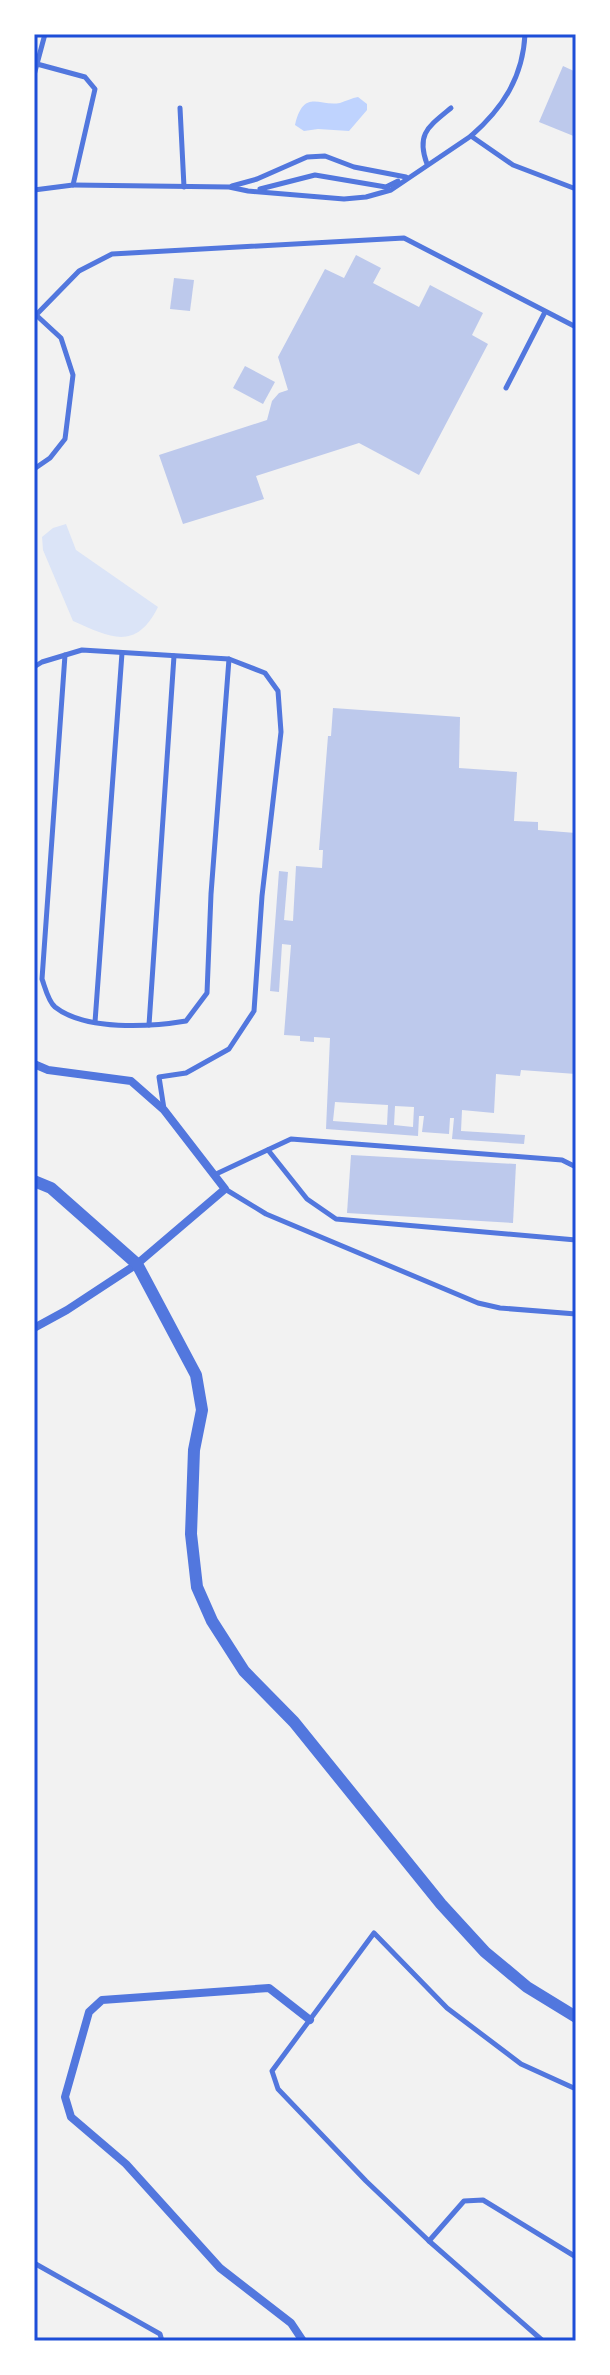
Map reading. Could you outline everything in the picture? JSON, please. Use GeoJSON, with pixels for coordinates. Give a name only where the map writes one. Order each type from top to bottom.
{"type":"FeatureCollection","features":[{"type":"Feature","properties":{"kind":"street"},"geometry":{"type":"LineString","coordinates":[[34,1064],[48,1070],[131,1081],[164,1110],[225,1189],[137,1264],[34,1328]]}},
{"type":"Feature","properties":{"kind":"street"},"geometry":{"type":"LineString","coordinates":[[34,1181],[51,1188],[137,1264],[196,1375],[202,1410],[194,1450],[191,1534],[197,1587],[212,1621],[244,1671],[294,1722],[441,1904],[485,1952],[527,1987],[576,2017]]}},
{"type":"Feature","properties":{"kind":"street"},"geometry":{"type":"LineString","coordinates":[[303,2341],[291,2323],[220,2268],[126,2164],[71,2117],[65,2097],[89,2012],[102,2000],[269,1988],[310,2020]]}},
{"type":"Feature","properties":{"kind":"lane"},"geometry":{"type":"LineString","coordinates":[[34,75],[45,34]]}},
{"type":"Feature","properties":{"kind":"lane"},"geometry":{"type":"LineString","coordinates":[[34,190],[73,185],[229,187],[344,199],[391,190],[471,136],[502,105],[519,75],[525,34]]}},
{"type":"Feature","properties":{"kind":"lane"},"geometry":{"type":"LineString","coordinates":[[37,64],[85,77],[95,89],[73,185]]}},
{"type":"Feature","properties":{"kind":"lane"},"geometry":{"type":"LineString","coordinates":[[180,108],[184,187]]}},
{"type":"Feature","properties":{"kind":"lane"},"geometry":{"type":"LineString","coordinates":[[427,164],[421,147],[422,139],[432,124],[451,108]]}},
{"type":"Feature","properties":{"kind":"lane"},"geometry":{"type":"LineString","coordinates":[[471,136],[513,165],[576,189]]}},
{"type":"Feature","properties":{"kind":"lane"},"geometry":{"type":"LineString","coordinates":[[229,187],[257,179],[307,157],[325,156],[354,167],[407,178]]}},
{"type":"Feature","properties":{"kind":"lane"},"geometry":{"type":"LineString","coordinates":[[253,191],[315,175],[386,187],[407,178]]}},
{"type":"Feature","properties":{"kind":"lane"},"geometry":{"type":"LineString","coordinates":[[34,469],[50,458],[65,439],[73,375],[61,338],[35,314],[79,271],[112,254],[404,238],[576,327]]}},
{"type":"Feature","properties":{"kind":"lane"},"geometry":{"type":"LineString","coordinates":[[506,388],[545,312]]}},
{"type":"Feature","properties":{"kind":"lane"},"geometry":{"type":"LineString","coordinates":[[34,667],[82,650],[229,659],[265,673],[278,691],[281,732],[262,896],[254,1011],[229,1049],[186,1073],[159,1077],[164,1110]]}},
{"type":"Feature","properties":{"kind":"lane"},"geometry":{"type":"LineString","coordinates":[[95,1022],[122,653]]}},
{"type":"Feature","properties":{"kind":"lane"},"geometry":{"type":"LineString","coordinates":[[65,655],[42,979],[53,1006],[82,1021],[149,1025],[186,1021],[207,993],[211,894],[229,659]]}},
{"type":"Feature","properties":{"kind":"lane"},"geometry":{"type":"LineString","coordinates":[[149,1025],[174,656]]}},
{"type":"Feature","properties":{"kind":"lane"},"geometry":{"type":"LineString","coordinates":[[214,1175],[291,1139],[562,1160],[576,1167]]}},
{"type":"Feature","properties":{"kind":"lane"},"geometry":{"type":"LineString","coordinates":[[268,1150],[307,1199],[336,1219],[576,1240]]}},
{"type":"Feature","properties":{"kind":"lane"},"geometry":{"type":"LineString","coordinates":[[225,1189],[266,1214],[478,1303],[500,1308],[576,1314]]}},
{"type":"Feature","properties":{"kind":"lane"},"geometry":{"type":"LineString","coordinates":[[543,2341],[366,2181],[278,2089],[272,2071],[374,1933],[447,2008],[521,2064],[576,2089]]}},
{"type":"Feature","properties":{"kind":"lane"},"geometry":{"type":"LineString","coordinates":[[429,2241],[464,2201],[483,2200],[576,2257]]}},
{"type":"Feature","properties":{"kind":"lane"},"geometry":{"type":"LineString","coordinates":[[34,2263],[160,2334],[162,2341]]}},
{"type":"Feature","properties":{"kind":"shaded area"},"geometry":{"type":"Polygon","coordinates":[[[66,524],[76,550],[158,607],[141,630],[122,637],[111,636],[73,621],[43,550],[42,537],[53,528],[66,524]]]}},
{"type":"Feature","properties":{"kind":"water"},"geometry":{"type":"Polygon","coordinates":[[[358,97],[367,104],[367,110],[349,131],[304,131],[295,125],[308,103],[332,104],[358,97]]]}},
{"type":"Feature","properties":{"kind":"building"},"geometry":{"type":"Polygon","coordinates":[[[563,66],[576,72],[576,137],[539,122],[563,66]]]}},
{"type":"Feature","properties":{"kind":"building"},"geometry":{"type":"Polygon","coordinates":[[[356,255],[381,268],[373,283],[419,307],[430,285],[483,313],[472,335],[488,344],[419,475],[359,443],[256,476],[264,499],[183,524],[159,455],[267,420],[272,401],[279,393],[288,390],[278,357],[325,269],[344,278],[356,255]]]}},
{"type":"Feature","properties":{"kind":"building"},"geometry":{"type":"Polygon","coordinates":[[[174,278],[194,280],[190,311],[170,309],[174,278]]]}},
{"type":"Feature","properties":{"kind":"building"},"geometry":{"type":"Polygon","coordinates":[[[245,366],[275,382],[263,404],[233,388],[245,366]]]}},
{"type":"Feature","properties":{"kind":"building"},"geometry":{"type":"Polygon","coordinates":[[[333,708],[460,717],[459,768],[517,772],[514,821],[538,822],[538,830],[576,833],[576,1074],[521,1070],[520,1076],[496,1074],[494,1113],[462,1110],[461,1131],[525,1135],[524,1144],[452,1139],[454,1118],[450,1118],[449,1134],[422,1132],[424,1116],[419,1116],[418,1136],[326,1129],[330,1038],[314,1037],[314,1042],[300,1041],[300,1036],[284,1035],[291,945],[282,944],[279,992],[270,991],[279,871],[288,872],[284,920],[293,921],[296,866],[322,868],[323,850],[319,850],[328,736],[331,736],[333,708]],[[335,1102],[333,1121],[387,1125],[388,1105],[335,1102]],[[395,1106],[394,1125],[413,1127],[414,1107],[395,1106]]]}},
{"type":"Feature","properties":{"kind":"building"},"geometry":{"type":"Polygon","coordinates":[[[351,1155],[516,1164],[513,1223],[347,1213],[351,1155]]]}}]}
